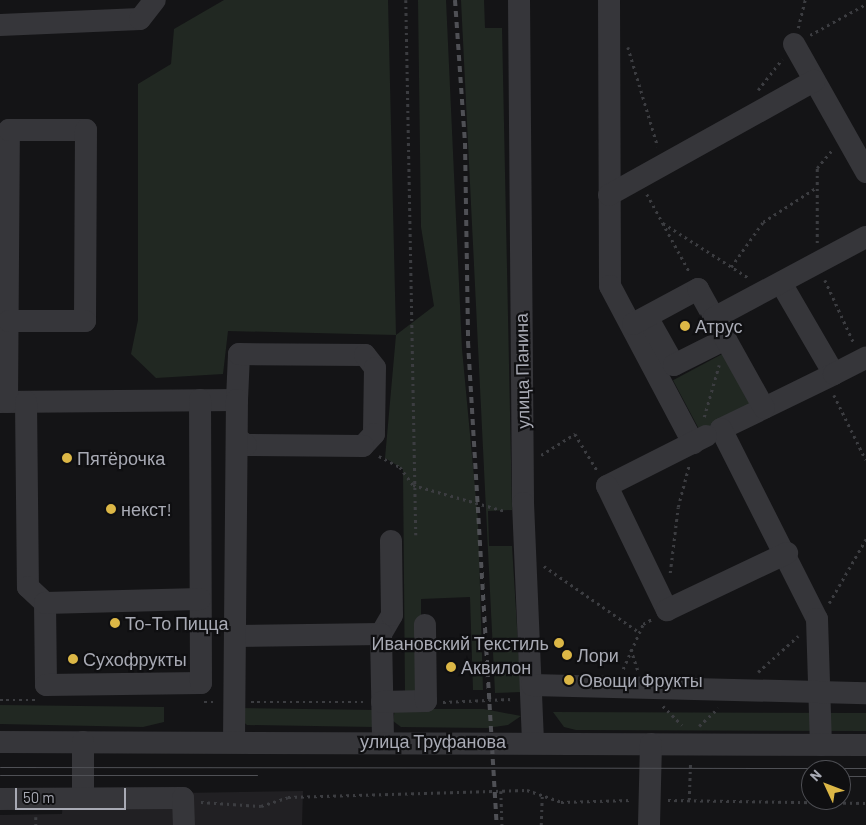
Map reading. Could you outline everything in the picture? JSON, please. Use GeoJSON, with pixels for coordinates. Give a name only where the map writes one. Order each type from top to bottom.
{"type":"FeatureCollection","features":[{"type":"Feature","properties":{"kind":"street"},"geometry":{"type":"LineString","coordinates":[[0,25],[117,23],[140,19],[155,0]]}},
{"type":"Feature","properties":{"kind":"street","name":"улица Панина"},"geometry":{"type":"LineString","coordinates":[[519,0],[524,512],[533,742]]}},
{"type":"Feature","properties":{"kind":"street"},"geometry":{"type":"LineString","coordinates":[[609,0],[610,286],[674,365],[726,339]]}},
{"type":"Feature","properties":{"kind":"street"},"geometry":{"type":"LineString","coordinates":[[794,44],[866,172]]}},
{"type":"Feature","properties":{"kind":"street"},"geometry":{"type":"LineString","coordinates":[[609,195],[814,81]]}},
{"type":"Feature","properties":{"kind":"street"},"geometry":{"type":"LineString","coordinates":[[9,321],[84,321],[86,130],[9,130],[9,321],[11,402],[28,587],[45,603],[200,599]]}},
{"type":"Feature","properties":{"kind":"street"},"geometry":{"type":"LineString","coordinates":[[714,318],[866,237]]}},
{"type":"Feature","properties":{"kind":"street"},"geometry":{"type":"LineString","coordinates":[[774,286],[830,376]]}},
{"type":"Feature","properties":{"kind":"street"},"geometry":{"type":"LineString","coordinates":[[639,321],[698,289],[764,408]]}},
{"type":"Feature","properties":{"kind":"street"},"geometry":{"type":"LineString","coordinates":[[639,321],[695,442]]}},
{"type":"Feature","properties":{"kind":"street"},"geometry":{"type":"LineString","coordinates":[[234,741],[238,439],[236,400],[239,354],[365,354],[375,368],[374,434],[363,446],[246,446],[238,439]]}},
{"type":"Feature","properties":{"kind":"street"},"geometry":{"type":"LineString","coordinates":[[787,553],[667,610],[607,486],[864,359]]}},
{"type":"Feature","properties":{"kind":"street"},"geometry":{"type":"LineString","coordinates":[[200,400],[201,683]]}},
{"type":"Feature","properties":{"kind":"street"},"geometry":{"type":"LineString","coordinates":[[11,402],[236,400]]}},
{"type":"Feature","properties":{"kind":"street"},"geometry":{"type":"LineString","coordinates":[[720,429],[787,553],[817,619],[821,693],[821,746]]}},
{"type":"Feature","properties":{"kind":"street"},"geometry":{"type":"LineString","coordinates":[[383,741],[382,634],[392,615],[391,541]]}},
{"type":"Feature","properties":{"kind":"street"},"geometry":{"type":"LineString","coordinates":[[45,603],[46,685],[235,683]]}},
{"type":"Feature","properties":{"kind":"street"},"geometry":{"type":"LineString","coordinates":[[382,702],[426,701],[425,625]]}},
{"type":"Feature","properties":{"kind":"street"},"geometry":{"type":"LineString","coordinates":[[235,636],[382,634]]}},
{"type":"Feature","properties":{"kind":"street"},"geometry":{"type":"LineString","coordinates":[[532,691],[614,687],[866,693]]}},
{"type":"Feature","properties":{"kind":"street","name":"улица Труфанова"},"geometry":{"type":"LineString","coordinates":[[0,742],[383,741],[866,746]]}},
{"type":"Feature","properties":{"kind":"street"},"geometry":{"type":"LineString","coordinates":[[83,742],[83,799]]}},
{"type":"Feature","properties":{"kind":"street"},"geometry":{"type":"LineString","coordinates":[[649,825],[652,744]]}},
{"type":"Feature","properties":{"kind":"street"},"geometry":{"type":"LineString","coordinates":[[0,799],[183,798],[184,825]]}},
{"type":"Feature","properties":{"kind":"path"},"geometry":{"type":"LineString","coordinates":[[406,0],[413,485],[416,535]]}},
{"type":"Feature","properties":{"kind":"path"},"geometry":{"type":"LineString","coordinates":[[794,44],[805,0]]}},
{"type":"Feature","properties":{"kind":"path"},"geometry":{"type":"LineString","coordinates":[[752,98],[794,44],[866,4]]}},
{"type":"Feature","properties":{"kind":"path"},"geometry":{"type":"LineString","coordinates":[[626,37],[664,165]]}},
{"type":"Feature","properties":{"kind":"path"},"geometry":{"type":"LineString","coordinates":[[845,135],[817,168],[817,263],[864,359]]}},
{"type":"Feature","properties":{"kind":"path"},"geometry":{"type":"LineString","coordinates":[[639,178],[698,289]]}},
{"type":"Feature","properties":{"kind":"path"},"geometry":{"type":"LineString","coordinates":[[731,267],[763,222],[817,187]]}},
{"type":"Feature","properties":{"kind":"path"},"geometry":{"type":"LineString","coordinates":[[663,223],[731,267],[774,286]]}},
{"type":"Feature","properties":{"kind":"path"},"geometry":{"type":"LineString","coordinates":[[669,578],[681,492],[726,339]]}},
{"type":"Feature","properties":{"kind":"path"},"geometry":{"type":"LineString","coordinates":[[830,376],[866,460]]}},
{"type":"Feature","properties":{"kind":"path"},"geometry":{"type":"LineString","coordinates":[[533,459],[575,434],[607,486]]}},
{"type":"Feature","properties":{"kind":"path"},"geometry":{"type":"LineString","coordinates":[[363,446],[400,467],[413,485],[465,503],[524,512]]}},
{"type":"Feature","properties":{"kind":"path"},"geometry":{"type":"LineString","coordinates":[[817,619],[847,580],[866,539]]}},
{"type":"Feature","properties":{"kind":"path"},"geometry":{"type":"LineString","coordinates":[[537,561],[639,632]]}},
{"type":"Feature","properties":{"kind":"path"},"geometry":{"type":"LineString","coordinates":[[614,687],[643,624],[667,610]]}},
{"type":"Feature","properties":{"kind":"path"},"geometry":{"type":"LineString","coordinates":[[426,701],[532,691]]}},
{"type":"Feature","properties":{"kind":"path"},"geometry":{"type":"LineString","coordinates":[[689,801],[690,756]]}},
{"type":"Feature","properties":{"kind":"path"},"geometry":{"type":"LineString","coordinates":[[183,798],[226,807],[261,806],[288,798],[527,790],[560,802],[650,800],[866,803]]}},
{"type":"Feature","properties":{"kind":"path"},"geometry":{"type":"LineString","coordinates":[[501,791],[502,825]]}},
{"type":"Feature","properties":{"kind":"path"},"geometry":{"type":"LineString","coordinates":[[541,825],[542,795]]}},
{"type":"Feature","properties":{"kind":"shaded area"},"geometry":{"type":"Polygon","coordinates":[[[224,0],[388,0],[396,335],[228,331],[223,374],[156,378],[131,354],[138,320],[138,84],[171,64],[174,29],[224,0]]]}},
{"type":"Feature","properties":{"kind":"shaded area"},"geometry":{"type":"Polygon","coordinates":[[[418,0],[446,0],[462,349],[478,520],[483,690],[473,690],[470,597],[421,599],[421,693],[405,692],[403,469],[385,458],[396,335],[434,306],[421,227],[418,0]]]}},
{"type":"Feature","properties":{"kind":"shaded area"},"geometry":{"type":"Polygon","coordinates":[[[461,0],[484,0],[485,28],[502,28],[512,510],[488,511],[489,546],[512,546],[521,692],[495,693],[461,0]]]}},
{"type":"Feature","properties":{"kind":"shaded area"},"geometry":{"type":"Polygon","coordinates":[[[726,352],[755,407],[702,435],[673,380],[726,352]]]}},
{"type":"Feature","properties":{"kind":"shaded area"},"geometry":{"type":"Polygon","coordinates":[[[0,705],[164,707],[164,722],[143,727],[0,724],[0,705]]]}},
{"type":"Feature","properties":{"kind":"shaded area"},"geometry":{"type":"Polygon","coordinates":[[[240,708],[376,710],[373,727],[247,725],[240,719],[240,708]]]}},
{"type":"Feature","properties":{"kind":"shaded area"},"geometry":{"type":"Polygon","coordinates":[[[395,709],[484,709],[521,716],[508,725],[487,728],[401,727],[393,721],[395,709]]]}},
{"type":"Feature","properties":{"kind":"shaded area"},"geometry":{"type":"Polygon","coordinates":[[[553,712],[866,713],[866,731],[576,730],[564,727],[553,712]]]}},
{"type":"Feature","properties":{"kind":"shaded area"},"geometry":{"type":"Polygon","coordinates":[[[303,791],[302,825],[0,825],[0,815],[62,814],[63,795],[303,791]]]}},
{"type":"Feature","properties":{"kind":"tram line"},"geometry":{"type":"LineString","coordinates":[[0,767],[866,768]]}},
{"type":"Feature","properties":{"kind":"tram line"},"geometry":{"type":"LineString","coordinates":[[0,775],[257,775]]}},
{"type":"Feature","properties":{"kind":"tram line"},"geometry":{"type":"LineString","coordinates":[[851,776],[866,776]]}},
{"type":"Feature","properties":{"kind":"railway"},"geometry":{"type":"LineString","coordinates":[[455,0],[465,143],[468,342],[497,825]]}},
{"type":"Feature","properties":{"kind":"place","name":"Атрус"},"geometry":{"type":"Point","coordinates":[685,326]}},
{"type":"Feature","properties":{"kind":"place","name":"Пятёрочка"},"geometry":{"type":"Point","coordinates":[67,458]}},
{"type":"Feature","properties":{"kind":"place","name":"некст!"},"geometry":{"type":"Point","coordinates":[111,509]}},
{"type":"Feature","properties":{"kind":"place","name":"То-То Пицца"},"geometry":{"type":"Point","coordinates":[115,623]}},
{"type":"Feature","properties":{"kind":"place","name":"Ивановский Текстиль"},"geometry":{"type":"Point","coordinates":[559,643]}},
{"type":"Feature","properties":{"kind":"place","name":"Лори"},"geometry":{"type":"Point","coordinates":[567,655]}},
{"type":"Feature","properties":{"kind":"place","name":"Сухофрукты"},"geometry":{"type":"Point","coordinates":[73,659]}},
{"type":"Feature","properties":{"kind":"place","name":"Аквилон"},"geometry":{"type":"Point","coordinates":[451,667]}},
{"type":"Feature","properties":{"kind":"place","name":"Овощи Фрукты"},"geometry":{"type":"Point","coordinates":[569,680]}}]}
